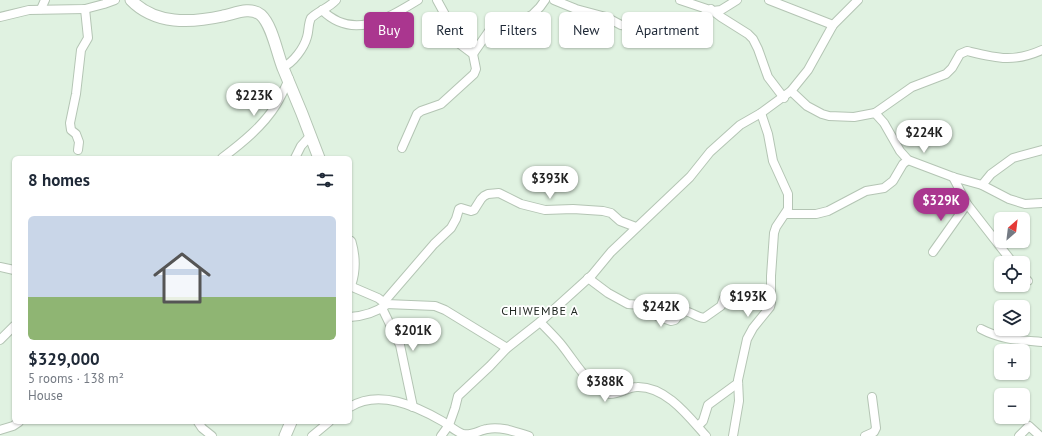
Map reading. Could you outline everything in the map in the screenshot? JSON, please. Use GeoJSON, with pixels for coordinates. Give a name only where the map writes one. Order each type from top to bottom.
{"type":"FeatureCollection","features":[{"type":"Feature","properties":{"kind":"main road"},"geometry":{"type":"LineString","coordinates":[[131,0],[143,10],[155,17],[172,20],[211,18],[246,11],[256,12],[265,19],[318,156]]}},
{"type":"Feature","properties":{"kind":"main road"},"geometry":{"type":"LineString","coordinates":[[352,249],[352,262]]}},
{"type":"Feature","properties":{"kind":"main road"},"geometry":{"type":"LineString","coordinates":[[285,436],[290,424]]}},
{"type":"Feature","properties":{"kind":"street"},"geometry":{"type":"LineString","coordinates":[[41,9],[45,0]]}},
{"type":"Feature","properties":{"kind":"street"},"geometry":{"type":"LineString","coordinates":[[0,18],[29,10],[85,9],[115,0]]}},
{"type":"Feature","properties":{"kind":"street"},"geometry":{"type":"LineString","coordinates":[[283,67],[294,60],[304,44],[308,36],[311,18],[336,0]]}},
{"type":"Feature","properties":{"kind":"street"},"geometry":{"type":"LineString","coordinates":[[322,10],[330,18],[338,22],[345,24],[367,25],[376,23],[418,0]]}},
{"type":"Feature","properties":{"kind":"street"},"geometry":{"type":"LineString","coordinates":[[402,148],[417,114],[421,111],[441,104],[474,74],[476,69],[473,54],[457,42],[449,22],[437,0]]}},
{"type":"Feature","properties":{"kind":"street"},"geometry":{"type":"LineString","coordinates":[[473,54],[489,31],[532,15],[545,0]]}},
{"type":"Feature","properties":{"kind":"street"},"geometry":{"type":"LineString","coordinates":[[554,0],[576,9],[606,17],[621,25],[633,26],[649,37],[666,38],[675,36],[688,29],[712,10]]}},
{"type":"Feature","properties":{"kind":"street"},"geometry":{"type":"LineString","coordinates":[[680,0],[712,10],[721,10],[733,1]]}},
{"type":"Feature","properties":{"kind":"street"},"geometry":{"type":"LineString","coordinates":[[769,0],[832,25]]}},
{"type":"Feature","properties":{"kind":"street"},"geometry":{"type":"LineString","coordinates":[[441,436],[449,425],[458,396],[507,348],[540,322],[588,278],[611,252],[690,177],[710,152],[740,125],[761,113],[791,92],[808,70],[832,25],[858,0]]}},
{"type":"Feature","properties":{"kind":"street"},"geometry":{"type":"LineString","coordinates":[[78,150],[80,142],[76,134],[71,130],[70,123],[76,94],[81,50],[88,38],[85,9]]}},
{"type":"Feature","properties":{"kind":"street"},"geometry":{"type":"LineString","coordinates":[[712,10],[753,39],[763,61],[768,77],[784,98]]}},
{"type":"Feature","properties":{"kind":"street"},"geometry":{"type":"LineString","coordinates":[[791,92],[807,106],[822,114],[829,116],[854,117],[875,113],[912,87],[948,72],[963,52],[967,51],[1003,59],[1019,58],[1042,50]]}},
{"type":"Feature","properties":{"kind":"street"},"geometry":{"type":"LineString","coordinates":[[225,156],[245,140],[270,114],[289,79]]}},
{"type":"Feature","properties":{"kind":"street"},"geometry":{"type":"LineString","coordinates":[[733,436],[739,401],[738,383],[747,339],[753,328],[770,307],[774,233],[776,227],[786,214],[789,205],[788,194],[773,161],[768,134],[761,113]]}},
{"type":"Feature","properties":{"kind":"street"},"geometry":{"type":"LineString","coordinates":[[875,113],[884,123],[900,151],[908,160],[953,177],[982,185],[1020,203],[1042,203]]}},
{"type":"Feature","properties":{"kind":"street"},"geometry":{"type":"LineString","coordinates":[[296,156],[301,146],[310,135]]}},
{"type":"Feature","properties":{"kind":"street"},"geometry":{"type":"LineString","coordinates":[[982,185],[991,174],[1013,158],[1042,150]]}},
{"type":"Feature","properties":{"kind":"street"},"geometry":{"type":"LineString","coordinates":[[786,214],[816,214],[828,211],[866,191],[884,188],[893,180],[903,164],[908,160]]}},
{"type":"Feature","properties":{"kind":"street"},"geometry":{"type":"LineString","coordinates":[[953,177],[967,204],[1008,256]]}},
{"type":"Feature","properties":{"kind":"street"},"geometry":{"type":"LineString","coordinates":[[352,317],[376,312],[384,305],[434,244],[451,228],[459,209],[474,210],[481,199],[488,194],[502,194],[521,204],[545,210],[603,210],[611,213],[620,222],[636,228]]}},
{"type":"Feature","properties":{"kind":"street"},"geometry":{"type":"LineString","coordinates":[[933,252],[967,204]]}},
{"type":"Feature","properties":{"kind":"street"},"geometry":{"type":"LineString","coordinates":[[0,267],[12,270]]}},
{"type":"Feature","properties":{"kind":"street"},"geometry":{"type":"LineString","coordinates":[[588,278],[608,293],[628,304],[641,305],[657,316],[671,321],[675,320],[678,315],[684,311],[688,311],[704,318],[720,306],[724,298]]}},
{"type":"Feature","properties":{"kind":"street"},"geometry":{"type":"LineString","coordinates":[[352,286],[384,305],[435,306],[445,310],[507,348]]}},
{"type":"Feature","properties":{"kind":"street"},"geometry":{"type":"LineString","coordinates":[[384,305],[400,345],[413,407]]}},
{"type":"Feature","properties":{"kind":"street"},"geometry":{"type":"LineString","coordinates":[[540,322],[560,343],[585,376],[595,386],[610,394],[634,387],[647,388],[656,391],[664,395],[682,409],[700,432]]}},
{"type":"Feature","properties":{"kind":"street"},"geometry":{"type":"LineString","coordinates":[[0,340],[12,328]]}},
{"type":"Feature","properties":{"kind":"street"},"geometry":{"type":"LineString","coordinates":[[981,329],[993,335],[1010,340],[1042,342]]}},
{"type":"Feature","properties":{"kind":"street"},"geometry":{"type":"LineString","coordinates":[[700,432],[708,405],[738,383]]}},
{"type":"Feature","properties":{"kind":"street"},"geometry":{"type":"LineString","coordinates":[[865,436],[874,432],[876,428],[872,397]]}},
{"type":"Feature","properties":{"kind":"street"},"geometry":{"type":"LineString","coordinates":[[352,406],[362,400],[378,399],[397,402],[425,412],[464,434],[475,433],[487,428],[496,428],[506,429],[529,436]]}},
{"type":"Feature","properties":{"kind":"street"},"geometry":{"type":"LineString","coordinates":[[0,430],[16,424]]}},
{"type":"Feature","properties":{"kind":"street"},"geometry":{"type":"LineString","coordinates":[[199,424],[212,436]]}},
{"type":"Feature","properties":{"kind":"street"},"geometry":{"type":"LineString","coordinates":[[312,436],[327,424]]}},
{"type":"Feature","properties":{"kind":"street"},"geometry":{"type":"LineString","coordinates":[[1019,436],[1029,426],[1040,436]]}},
{"type":"Feature","properties":{"kind":"district","name":"CHIWEMBE A"},"geometry":{"type":"Point","coordinates":[540,311]}}]}
